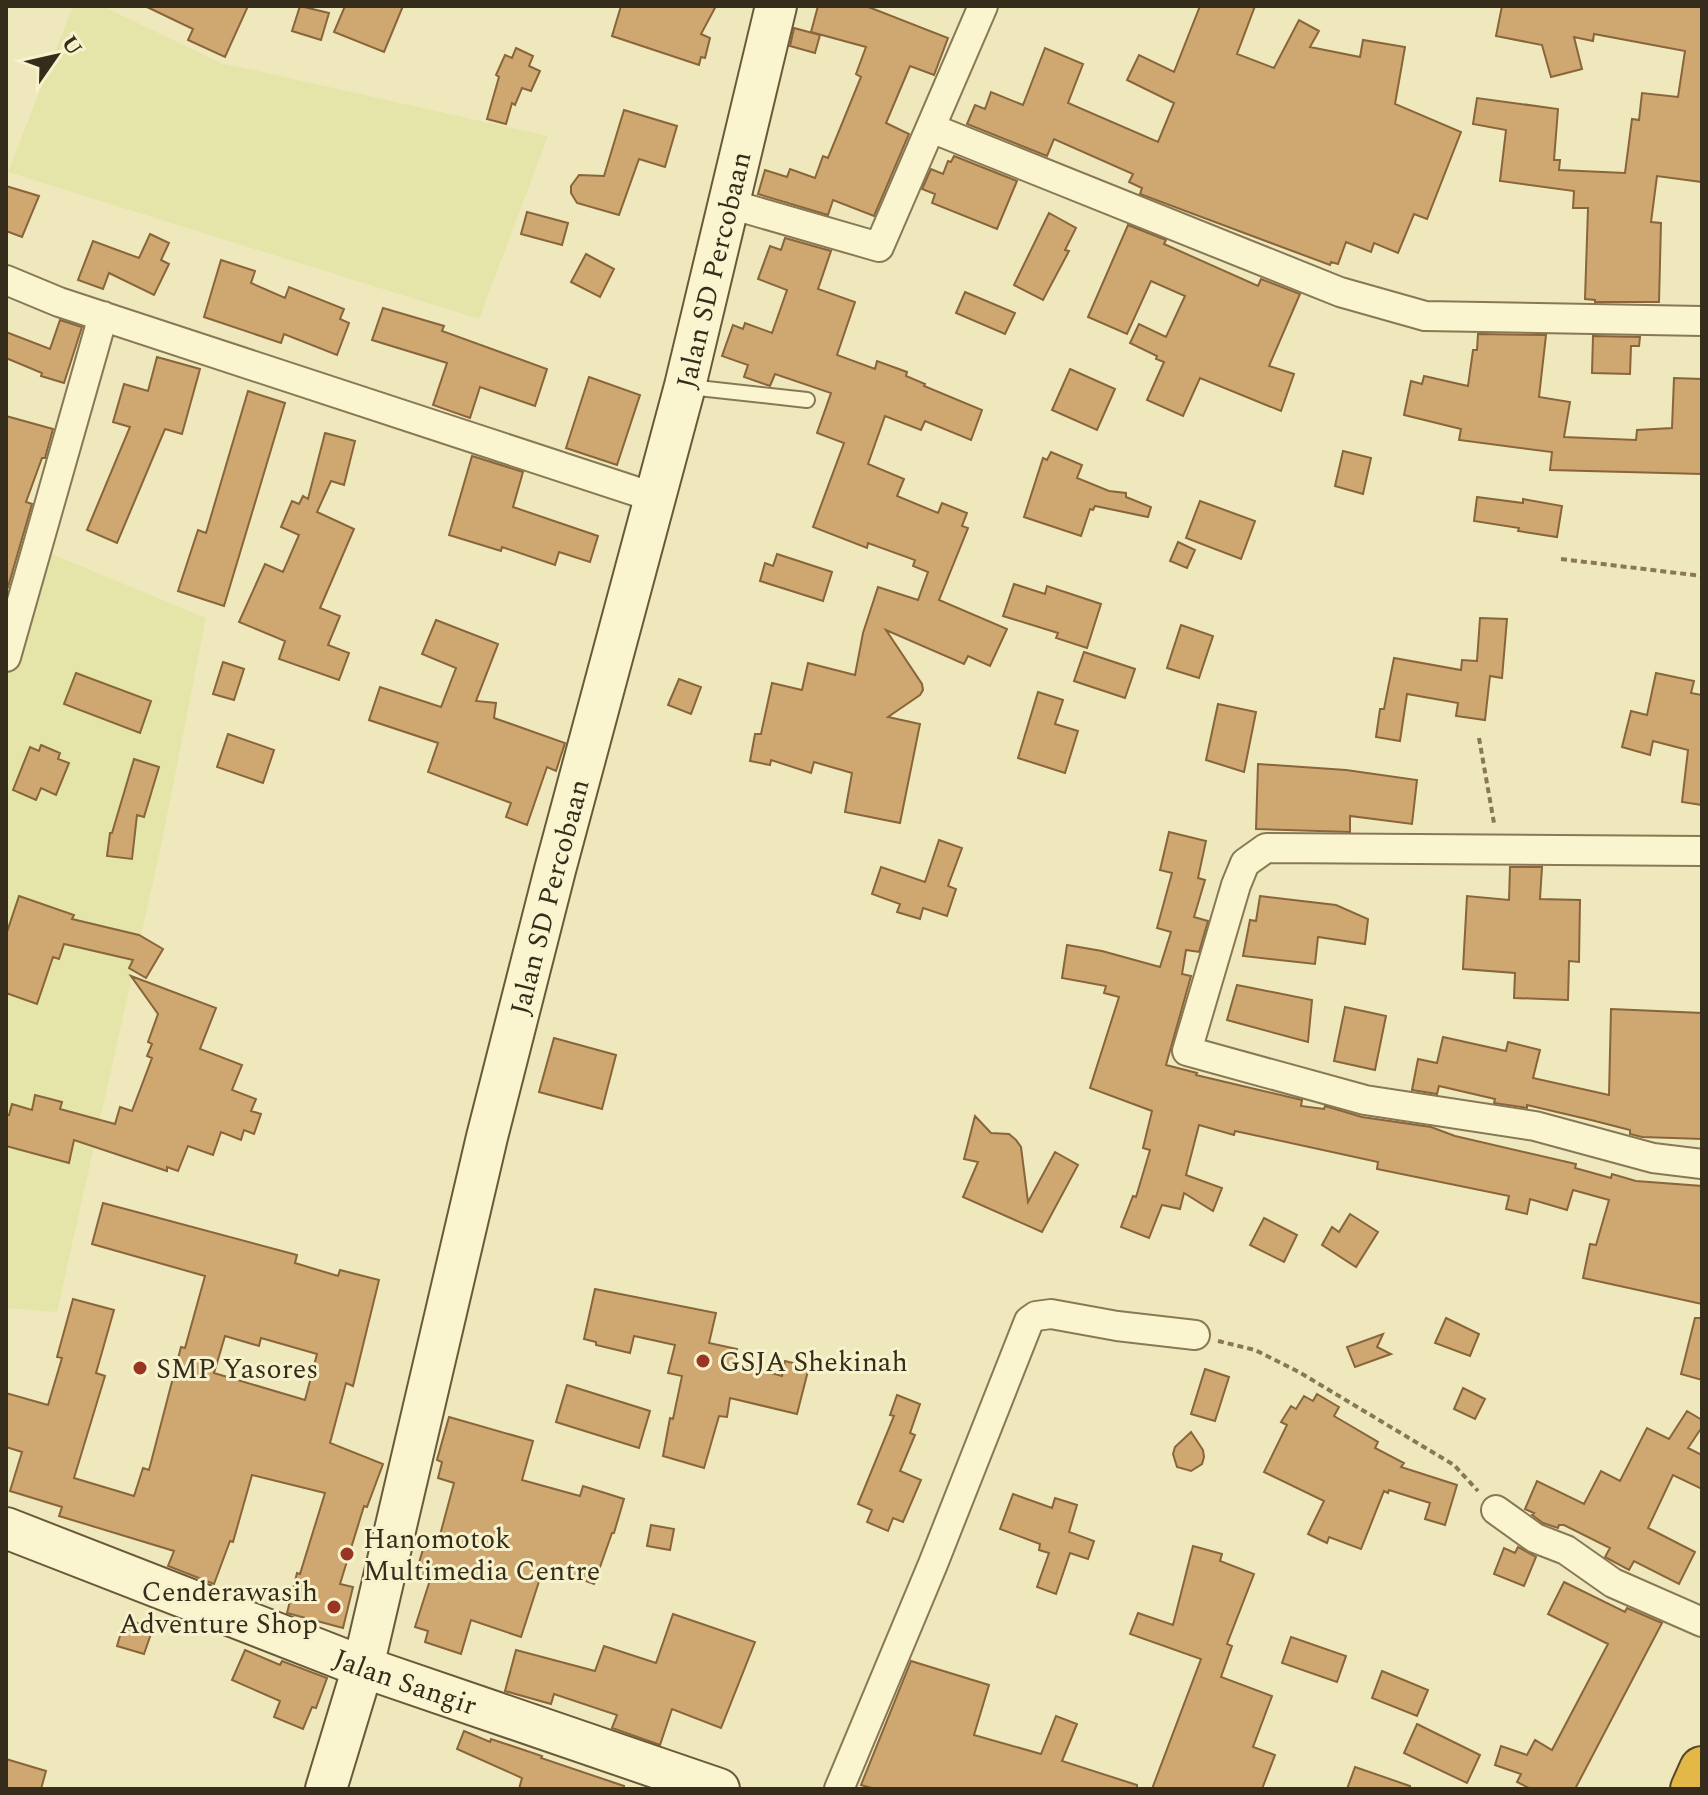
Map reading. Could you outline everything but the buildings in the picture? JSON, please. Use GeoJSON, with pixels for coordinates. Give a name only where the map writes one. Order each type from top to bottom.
{"type":"FeatureCollection","features":[{"type":"Feature","properties":{"kind":"highway"},"geometry":{"type":"LineString","coordinates":[[1693,1789],[1702,1769]]}},
{"type":"Feature","properties":{"kind":"street","name":"Jalan SD Percobaan"},"geometry":{"type":"LineString","coordinates":[[326,1789],[363,1667],[487,1137],[685,386],[775,6]]}},
{"type":"Feature","properties":{"kind":"street"},"geometry":{"type":"LineString","coordinates":[[730,204],[879,247],[983,6]]}},
{"type":"Feature","properties":{"kind":"street"},"geometry":{"type":"LineString","coordinates":[[931,128],[1340,292],[1425,316],[1702,321]]}},
{"type":"Feature","properties":{"kind":"street"},"geometry":{"type":"LineString","coordinates":[[6,280],[59,302],[656,498]]}},
{"type":"Feature","properties":{"kind":"street"},"geometry":{"type":"LineString","coordinates":[[6,657],[103,316]]}},
{"type":"Feature","properties":{"kind":"street"},"geometry":{"type":"LineString","coordinates":[[1702,851],[1266,848],[1245,863],[1236,885],[1187,1051],[1365,1100],[1535,1126],[1653,1158],[1702,1164]]}},
{"type":"Feature","properties":{"kind":"street"},"geometry":{"type":"LineString","coordinates":[[839,1789],[933,1564],[1029,1321],[1036,1316],[1051,1314],[1195,1335]]}},
{"type":"Feature","properties":{"kind":"street"},"geometry":{"type":"LineString","coordinates":[[1496,1510],[1535,1538],[1566,1550],[1613,1583],[1702,1622]]}},
{"type":"Feature","properties":{"kind":"street","name":"Jalan Sangir"},"geometry":{"type":"LineString","coordinates":[[6,1528],[363,1667],[719,1789]]}},
{"type":"Feature","properties":{"kind":"lane"},"geometry":{"type":"LineString","coordinates":[[685,386],[807,400]]}},
{"type":"Feature","properties":{"kind":"path"},"geometry":{"type":"LineString","coordinates":[[1561,559],[1702,576]]}},
{"type":"Feature","properties":{"kind":"path"},"geometry":{"type":"LineString","coordinates":[[1479,738],[1496,834]]}},
{"type":"Feature","properties":{"kind":"path"},"geometry":{"type":"LineString","coordinates":[[1195,1335],[1255,1350],[1299,1372],[1454,1465],[1496,1510]]}},
{"type":"Feature","properties":{"kind":"green space"},"geometry":{"type":"Polygon","coordinates":[[[73,6],[102,6],[221,63],[548,136],[479,319],[8,172],[73,6]]]}},
{"type":"Feature","properties":{"kind":"green space"},"geometry":{"type":"Polygon","coordinates":[[[6,535],[206,618],[161,846],[57,1312],[6,1308],[6,535]]]}},
{"type":"Feature","properties":{"kind":"place","name":"GSJA Shekinah"},"geometry":{"type":"Point","coordinates":[703,1361]}},
{"type":"Feature","properties":{"kind":"place","name":"SMP Yasores"},"geometry":{"type":"Point","coordinates":[140,1368]}},
{"type":"Feature","properties":{"kind":"place","name":"Hanomotok Multimedia Centre"},"geometry":{"type":"Point","coordinates":[347,1554]}},
{"type":"Feature","properties":{"kind":"place","name":"Cenderawasih Adventure Shop"},"geometry":{"type":"Point","coordinates":[334,1607]}}]}
